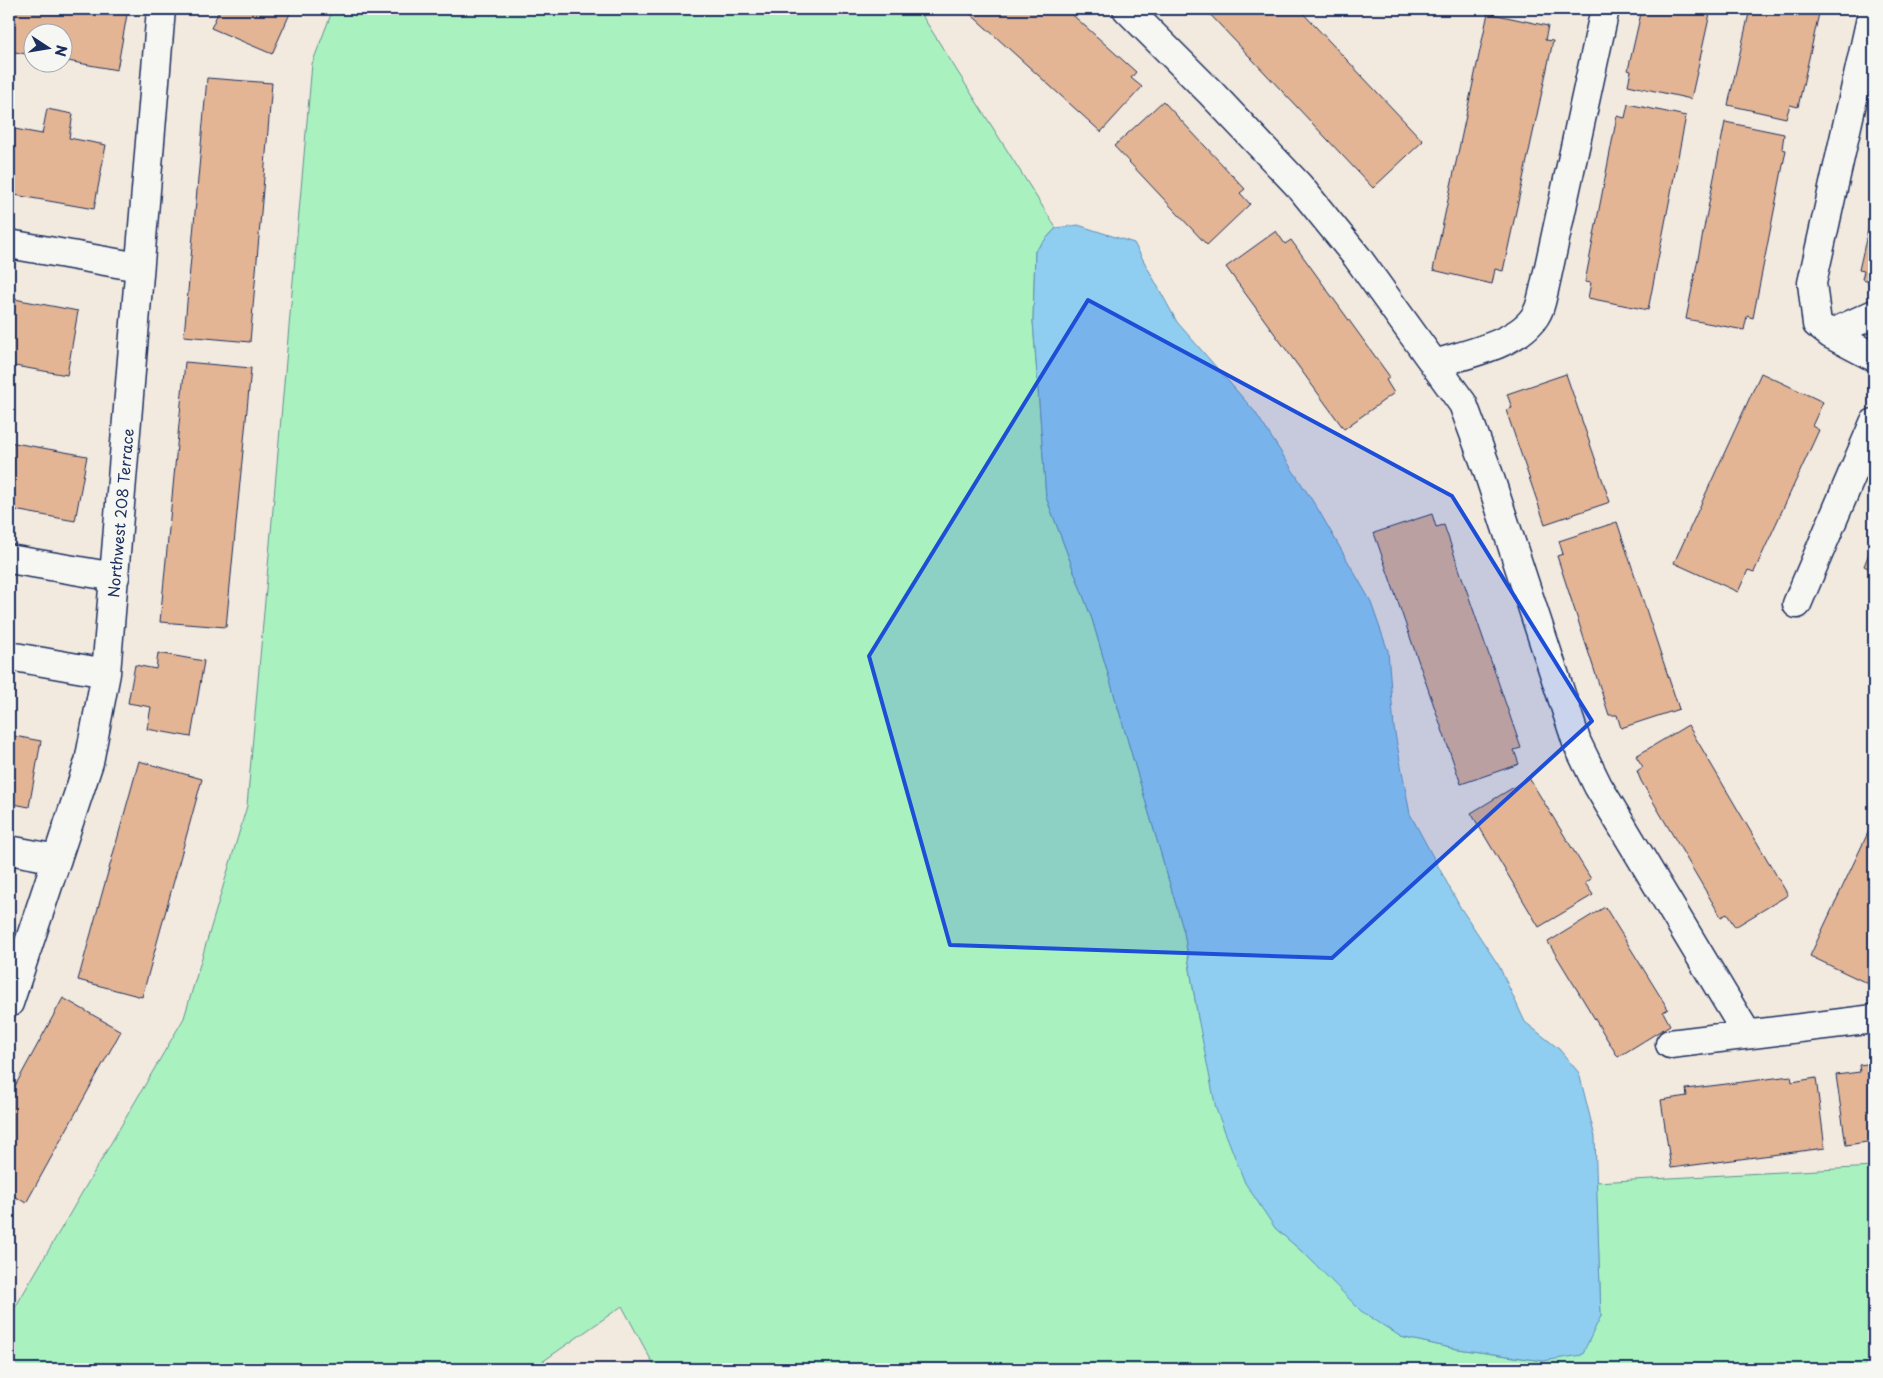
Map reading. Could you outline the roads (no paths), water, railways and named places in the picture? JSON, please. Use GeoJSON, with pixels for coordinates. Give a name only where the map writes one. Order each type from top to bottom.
{"type":"FeatureCollection","features":[{"type":"Feature","properties":{"kind":"street","name":"Northwest 208 Terrace"},"geometry":{"type":"LineString","coordinates":[[9,1003],[89,762],[106,672],[161,9]]}},
{"type":"Feature","properties":{"kind":"street"},"geometry":{"type":"LineString","coordinates":[[1127,9],[1211,93],[1300,187],[1357,257],[1462,404],[1487,469],[1577,743],[1598,786],[1747,1034]]}},
{"type":"Feature","properties":{"kind":"street"},"geometry":{"type":"LineString","coordinates":[[1434,364],[1508,340],[1524,330],[1538,313],[1605,9]]}},
{"type":"Feature","properties":{"kind":"street"},"geometry":{"type":"LineString","coordinates":[[1873,9],[1812,283],[1817,324],[1830,334],[1870,355],[1874,354]]}},
{"type":"Feature","properties":{"kind":"street"},"geometry":{"type":"LineString","coordinates":[[9,244],[139,267]]}},
{"type":"Feature","properties":{"kind":"street"},"geometry":{"type":"LineString","coordinates":[[1830,334],[1874,314]]}},
{"type":"Feature","properties":{"kind":"street"},"geometry":{"type":"LineString","coordinates":[[1798,604],[1874,423]]}},
{"type":"Feature","properties":{"kind":"street"},"geometry":{"type":"LineString","coordinates":[[9,559],[114,577]]}},
{"type":"Feature","properties":{"kind":"street"},"geometry":{"type":"LineString","coordinates":[[9,656],[106,672]]}},
{"type":"Feature","properties":{"kind":"street"},"geometry":{"type":"LineString","coordinates":[[9,850],[57,859]]}},
{"type":"Feature","properties":{"kind":"street"},"geometry":{"type":"LineString","coordinates":[[1670,1044],[1874,1019]]}},
{"type":"Feature","properties":{"kind":"water"},"geometry":{"type":"Polygon","coordinates":[[[1078,225],[1134,243],[1177,322],[1255,412],[1319,511],[1370,600],[1388,651],[1394,728],[1410,814],[1460,907],[1499,966],[1525,1022],[1559,1049],[1579,1073],[1595,1137],[1601,1316],[1582,1355],[1543,1361],[1451,1348],[1401,1337],[1361,1311],[1308,1257],[1275,1228],[1245,1183],[1216,1109],[1198,1018],[1184,932],[1092,619],[1046,497],[1033,321],[1035,251],[1056,228],[1078,225]]]}}]}
